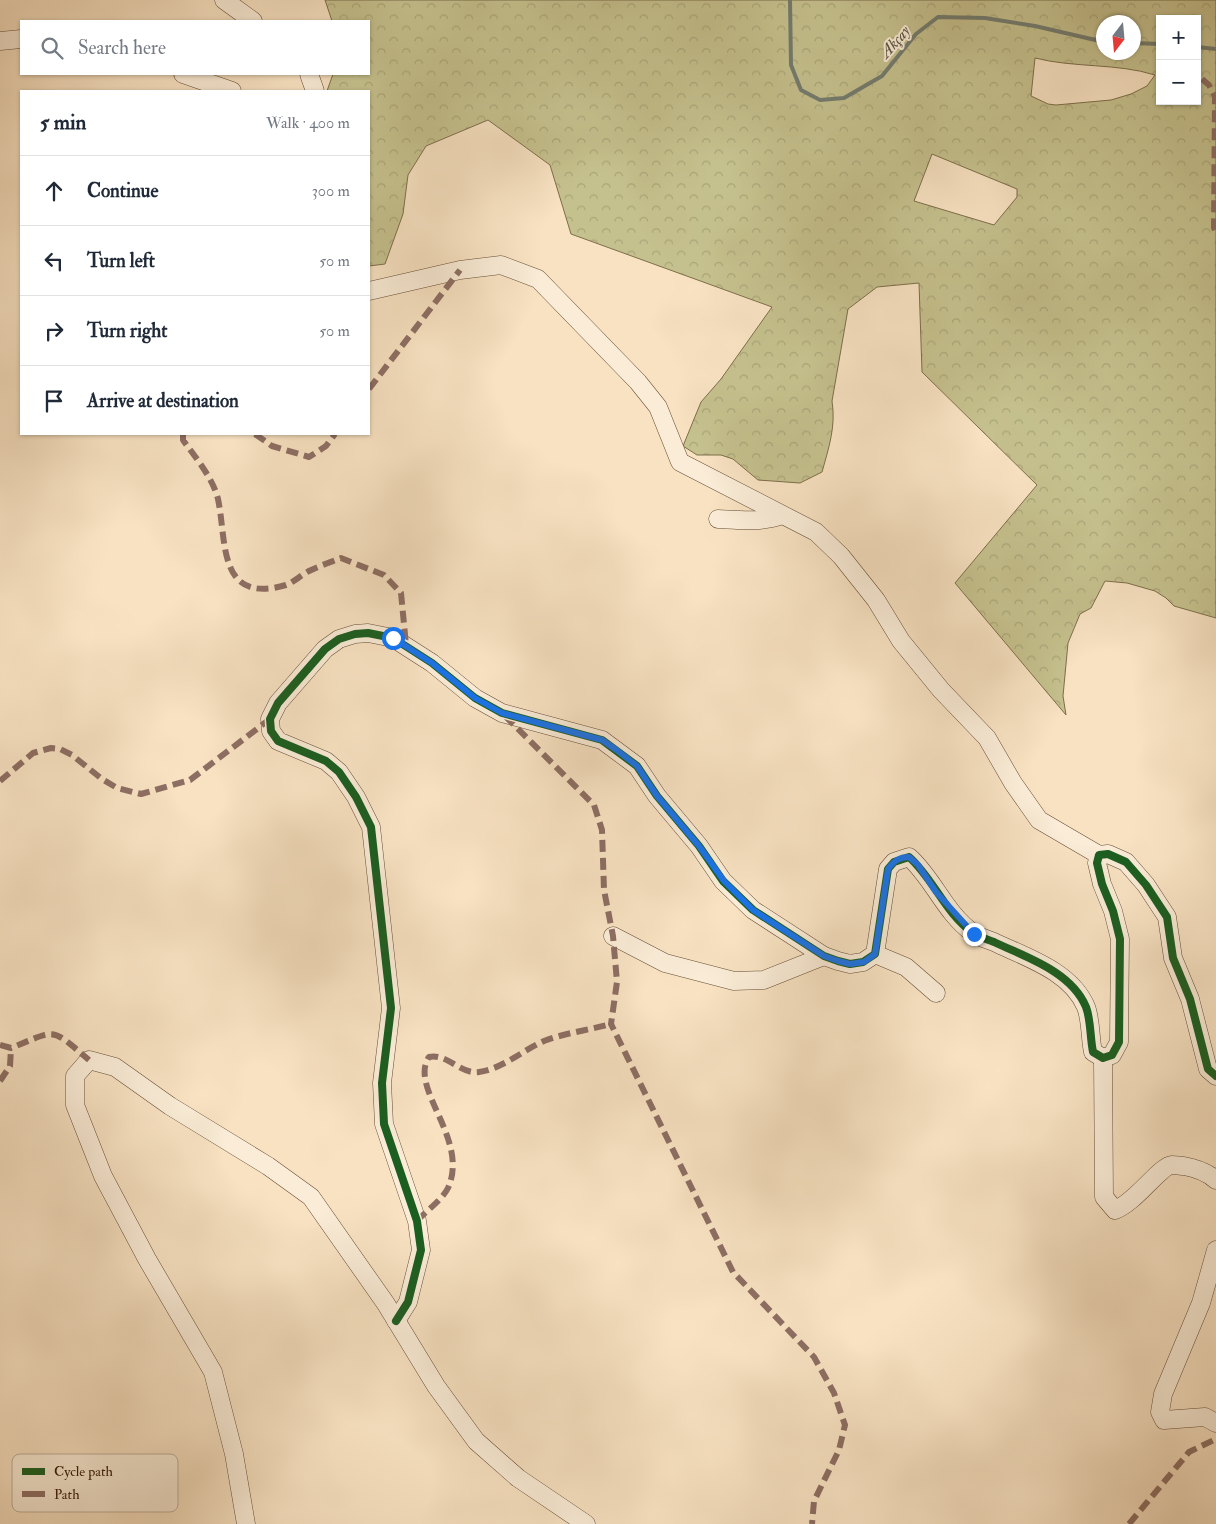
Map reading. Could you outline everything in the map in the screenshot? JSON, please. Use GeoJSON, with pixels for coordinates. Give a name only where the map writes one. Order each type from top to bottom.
{"type":"FeatureCollection","features":[{"type":"Feature","properties":{"kind":"street"},"geometry":{"type":"LineString","coordinates":[[224,0],[252,20]]}},
{"type":"Feature","properties":{"kind":"street"},"geometry":{"type":"LineString","coordinates":[[0,41],[20,39]]}},
{"type":"Feature","properties":{"kind":"street"},"geometry":{"type":"LineString","coordinates":[[186,75],[229,90]]}},
{"type":"Feature","properties":{"kind":"street"},"geometry":{"type":"LineString","coordinates":[[309,75],[315,90]]}},
{"type":"Feature","properties":{"kind":"street"},"geometry":{"type":"LineString","coordinates":[[370,291],[460,270],[502,265],[538,279],[638,382],[658,407],[680,462],[816,532],[841,556],[876,600],[901,641],[941,690],[987,738],[1013,783],[1039,820],[1100,855],[1108,854],[1126,862],[1146,885],[1166,917],[1172,958],[1190,999],[1208,1069],[1216,1076]]}},
{"type":"Feature","properties":{"kind":"street"},"geometry":{"type":"LineString","coordinates":[[718,519],[773,519],[782,515]]}},
{"type":"Feature","properties":{"kind":"street"},"geometry":{"type":"LineString","coordinates":[[396,1320],[408,1302],[421,1250],[416,1221],[384,1124],[382,1083],[390,1008],[371,827],[356,797],[340,772],[326,761],[278,741],[271,731],[270,719],[278,703],[325,649],[339,639],[355,634],[368,633],[393,638],[432,663],[475,698],[502,713],[602,740],[637,766],[657,796],[699,846],[724,881],[753,910],[824,956],[850,964],[869,960],[875,954],[888,869],[894,862],[903,857],[909,857],[918,865],[936,892],[974,934],[1034,961],[1062,977],[1074,989],[1086,1007],[1093,1052],[1103,1058],[1112,1055],[1119,1042],[1121,961],[1120,939],[1114,911],[1102,884],[1097,863],[1100,855]]}},
{"type":"Feature","properties":{"kind":"street"},"geometry":{"type":"LineString","coordinates":[[613,936],[665,963],[734,980],[764,980],[824,956]]}},
{"type":"Feature","properties":{"kind":"street"},"geometry":{"type":"LineString","coordinates":[[875,954],[906,967],[936,993]]}},
{"type":"Feature","properties":{"kind":"street"},"geometry":{"type":"LineString","coordinates":[[1103,1058],[1104,1197],[1114,1210],[1123,1207],[1140,1194],[1163,1169],[1171,1165],[1191,1167],[1216,1180]]}},
{"type":"Feature","properties":{"kind":"street"},"geometry":{"type":"LineString","coordinates":[[246,1524],[234,1454],[214,1372],[148,1259],[103,1176],[75,1104],[75,1076],[89,1060],[115,1068],[170,1106],[268,1166],[311,1197],[396,1320],[436,1386],[476,1441],[518,1478],[586,1524]]}},
{"type":"Feature","properties":{"kind":"street"},"geometry":{"type":"LineString","coordinates":[[1216,1250],[1201,1303],[1163,1394],[1160,1412],[1164,1420],[1205,1417],[1216,1423]]}},
{"type":"Feature","properties":{"kind":"green space"},"geometry":{"type":"Polygon","coordinates":[[[325,0],[1216,0],[1216,618],[1174,606],[1155,591],[1127,583],[1105,581],[1091,608],[1080,614],[1068,643],[1063,696],[1066,715],[955,583],[1037,485],[922,372],[919,283],[877,287],[848,309],[832,401],[833,419],[831,436],[822,472],[800,483],[758,480],[733,459],[721,455],[697,455],[683,446],[701,402],[721,379],[772,307],[571,234],[550,165],[488,120],[426,146],[408,175],[403,214],[385,264],[370,266],[370,90],[327,90],[333,75],[370,75],[370,20],[332,20],[325,0]],[[1035,58],[1031,96],[1048,104],[1056,105],[1111,100],[1131,94],[1147,86],[1155,75],[1126,69],[1035,58]],[[932,154],[914,201],[994,225],[1017,197],[1017,189],[932,154]]]}},
{"type":"Feature","properties":{"kind":"waterway","name":"Akçay"},"geometry":{"type":"LineString","coordinates":[[790,0],[791,65],[801,90],[820,100],[844,98],[882,76],[916,34],[938,17],[985,18],[1035,26],[1096,40]]}},
{"type":"Feature","properties":{"kind":"waterway","name":"Akçay"},"geometry":{"type":"LineString","coordinates":[[1141,43],[1156,44]]}},
{"type":"Feature","properties":{"kind":"waterway","name":"Akçay"},"geometry":{"type":"LineString","coordinates":[[1201,47],[1216,49]]}},
{"type":"Feature","properties":{"kind":"marked path"},"geometry":{"type":"LineString","coordinates":[[1202,79],[1209,85],[1215,97],[1214,228],[1216,233]]}},
{"type":"Feature","properties":{"kind":"marked path"},"geometry":{"type":"LineString","coordinates":[[370,388],[460,270]]}},
{"type":"Feature","properties":{"kind":"marked path"},"geometry":{"type":"LineString","coordinates":[[183,435],[183,440],[203,468],[216,491],[225,550],[237,578],[248,586],[264,589],[286,585],[309,571],[341,558],[384,575],[401,593],[406,645]]}},
{"type":"Feature","properties":{"kind":"marked path"},"geometry":{"type":"LineString","coordinates":[[256,435],[272,446],[309,457],[326,446],[334,435]]}},
{"type":"Feature","properties":{"kind":"marked path"},"geometry":{"type":"LineString","coordinates":[[505,716],[594,805],[602,830],[604,890],[613,936],[617,982],[611,1024],[733,1272],[814,1357],[834,1393],[845,1425],[839,1450],[814,1501],[812,1524]]}},
{"type":"Feature","properties":{"kind":"marked path"},"geometry":{"type":"LineString","coordinates":[[0,781],[33,753],[51,748],[60,749],[72,755],[102,779],[117,788],[141,794],[190,780],[270,719]]}},
{"type":"Feature","properties":{"kind":"marked path"},"geometry":{"type":"LineString","coordinates":[[417,1221],[438,1201],[448,1188],[453,1170],[451,1151],[446,1133],[426,1084],[425,1070],[429,1057],[442,1058],[466,1070],[479,1072],[496,1067],[544,1041],[611,1024]]}},
{"type":"Feature","properties":{"kind":"marked path"},"geometry":{"type":"LineString","coordinates":[[0,1045],[11,1048],[38,1037],[53,1035],[60,1037],[89,1060]]}},
{"type":"Feature","properties":{"kind":"marked path"},"geometry":{"type":"LineString","coordinates":[[0,1081],[10,1066],[11,1048]]}},
{"type":"Feature","properties":{"kind":"marked path"},"geometry":{"type":"LineString","coordinates":[[1129,1524],[1189,1452],[1216,1439]]}},
{"type":"Feature","properties":{"kind":"cycle path"},"geometry":{"type":"LineString","coordinates":[[396,1321],[408,1302],[421,1250],[417,1221],[384,1124],[382,1083],[391,1008],[371,827],[356,797],[339,772],[326,761],[278,741],[271,731],[270,719],[278,703],[325,649],[339,639],[355,634],[368,633],[393,638],[432,663],[475,698],[502,713],[602,740],[637,766],[657,796],[699,846],[723,881],[753,910],[824,956],[850,964],[863,962],[875,954],[888,869],[894,862],[909,857],[925,875],[955,916],[973,933],[1033,960],[1070,984],[1079,994],[1086,1007],[1093,1052],[1103,1058],[1112,1055],[1119,1042],[1120,939],[1097,863],[1099,855],[1108,854],[1126,862],[1146,885],[1167,917],[1173,958],[1190,999],[1208,1069],[1216,1076]]}},
{"type":"Feature","properties":{"kind":"route"},"geometry":{"type":"LineString","coordinates":[[393,638],[432,663],[475,698],[502,713],[602,740],[618,751],[637,766],[657,796],[699,846],[724,881],[753,910],[787,930],[824,956],[850,964],[864,962],[875,954],[888,869],[894,862],[903,857],[909,857],[918,865],[936,892],[959,920],[974,934]]}}]}
